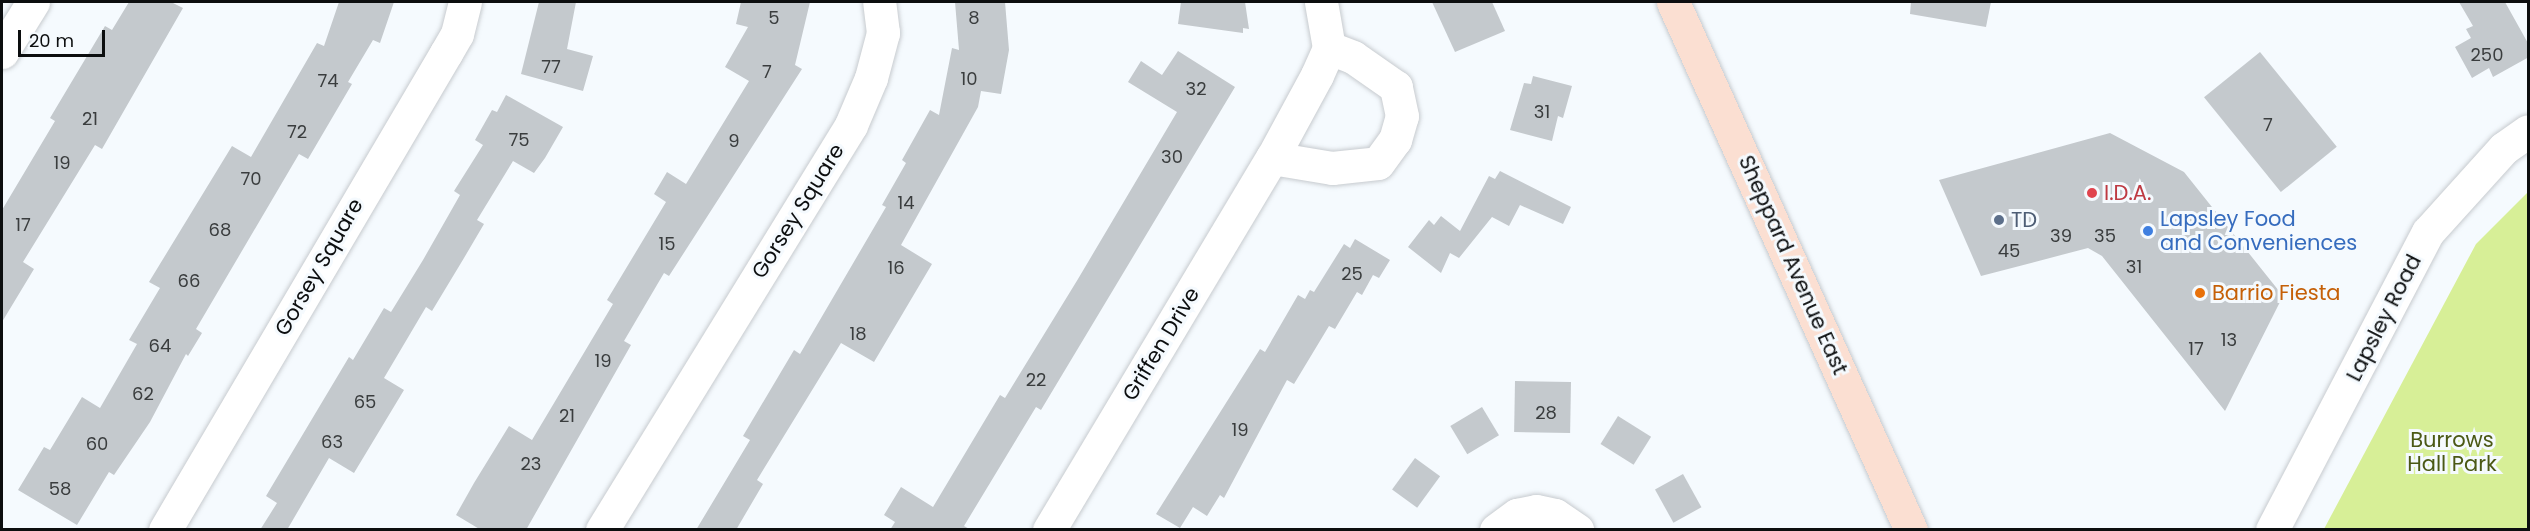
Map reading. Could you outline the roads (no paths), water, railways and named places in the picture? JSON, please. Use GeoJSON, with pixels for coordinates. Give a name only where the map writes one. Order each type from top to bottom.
{"type":"FeatureCollection","features":[{"type":"Feature","properties":{"kind":"main road","name":"Sheppard Avenue East"},"geometry":{"type":"LineString","coordinates":[[1673,2],[1911,530]]}},
{"type":"Feature","properties":{"kind":"street"},"geometry":{"type":"LineString","coordinates":[[2,52],[33,2]]}},
{"type":"Feature","properties":{"kind":"street","name":"Gorsey Square"},"geometry":{"type":"LineString","coordinates":[[165,530],[457,34],[465,2]]}},
{"type":"Feature","properties":{"kind":"street","name":"Gorsey Square"},"geometry":{"type":"LineString","coordinates":[[602,530],[851,125],[871,78],[882,33],[879,2]]}},
{"type":"Feature","properties":{"kind":"street"},"geometry":{"type":"LineString","coordinates":[[1272,158],[1332,168],[1378,163],[1395,140],[1402,116],[1396,87],[1353,57],[1329,48],[1321,2]]}},
{"type":"Feature","properties":{"kind":"street","name":"Griffen Drive"},"geometry":{"type":"LineString","coordinates":[[1049,530],[1272,158],[1329,48]]}},
{"type":"Feature","properties":{"kind":"street","name":"Lapsley Road"},"geometry":{"type":"LineString","coordinates":[[2272,530],[2428,232],[2504,148],[2529,131]]}},
{"type":"Feature","properties":{"kind":"street"},"geometry":{"type":"LineString","coordinates":[[1496,530],[1517,515],[1536,511],[1555,514],[1577,530]]}},
{"type":"Feature","properties":{"kind":"place","name":"I.D.A."},"geometry":{"type":"Point","coordinates":[2092,193]}},
{"type":"Feature","properties":{"kind":"place","name":"TD"},"geometry":{"type":"Point","coordinates":[1999,220]}},
{"type":"Feature","properties":{"kind":"place","name":"Lapsley Food and Conveniences"},"geometry":{"type":"Point","coordinates":[2148,231]}},
{"type":"Feature","properties":{"kind":"place","name":"Barrio Fiesta"},"geometry":{"type":"Point","coordinates":[2200,293]}},
{"type":"Feature","properties":{"kind":"park label","name":"Burrows Hall Park"},"geometry":{"type":"Point","coordinates":[2452,452]}}]}
